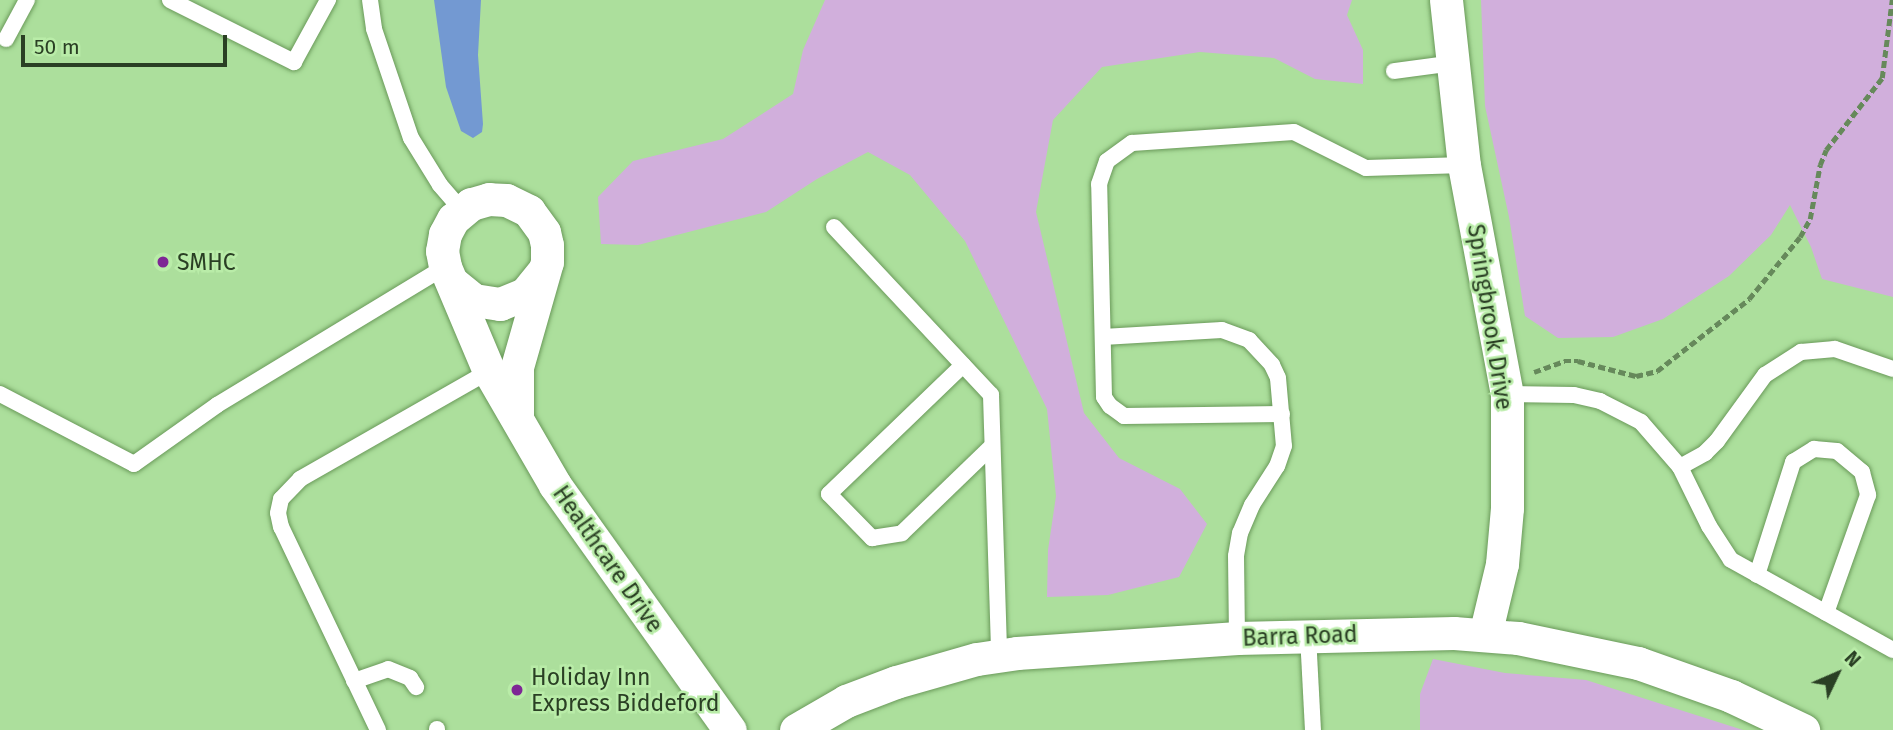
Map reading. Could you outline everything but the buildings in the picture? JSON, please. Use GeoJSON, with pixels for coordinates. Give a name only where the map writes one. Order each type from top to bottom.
{"type":"FeatureCollection","features":[{"type":"Feature","properties":{"kind":"street","name":"Springbrook Drive"},"geometry":{"type":"LineString","coordinates":[[1446,0],[1464,165],[1507,394],[1507,508],[1502,564],[1485,635]]}},
{"type":"Feature","properties":{"kind":"street"},"geometry":{"type":"LineString","coordinates":[[517,417],[519,359],[547,262],[544,232],[535,217],[522,206],[506,200],[489,199],[462,210],[449,226],[447,267],[474,300],[491,304],[509,302],[532,289],[547,262]]}},
{"type":"Feature","properties":{"kind":"street","name":"Healthcare Drive"},"geometry":{"type":"LineString","coordinates":[[447,267],[489,371],[555,485],[730,730]]}},
{"type":"Feature","properties":{"kind":"street","name":"Barra Road"},"geometry":{"type":"LineString","coordinates":[[796,730],[846,701],[895,682],[999,656],[1237,638],[1308,635],[1485,635],[1518,638],[1638,663],[1731,696],[1803,730]]}},
{"type":"Feature","properties":{"kind":"lane"},"geometry":{"type":"LineString","coordinates":[[2,41],[27,0]]}},
{"type":"Feature","properties":{"kind":"lane"},"geometry":{"type":"LineString","coordinates":[[170,0],[293,62],[328,0]]}},
{"type":"Feature","properties":{"kind":"lane"},"geometry":{"type":"LineString","coordinates":[[367,2],[411,138],[440,185],[462,210]]}},
{"type":"Feature","properties":{"kind":"lane"},"geometry":{"type":"LineString","coordinates":[[1394,71],[1454,63]]}},
{"type":"Feature","properties":{"kind":"lane"},"geometry":{"type":"LineString","coordinates":[[1282,414],[1124,416],[1117,413],[1104,397],[1099,184],[1107,161],[1124,146],[1132,143],[1294,132],[1366,168],[1464,165]]}},
{"type":"Feature","properties":{"kind":"lane"},"geometry":{"type":"LineString","coordinates":[[834,226],[990,396],[999,656]]}},
{"type":"Feature","properties":{"kind":"lane"},"geometry":{"type":"LineString","coordinates":[[0,394],[134,464],[218,405],[447,267]]}},
{"type":"Feature","properties":{"kind":"lane"},"geometry":{"type":"LineString","coordinates":[[1103,337],[1222,330],[1240,335],[1258,347],[1278,378],[1282,414],[1281,457],[1252,505],[1240,533],[1236,556],[1237,638]]}},
{"type":"Feature","properties":{"kind":"lane"},"geometry":{"type":"LineString","coordinates":[[1680,467],[1704,453],[1717,441],[1765,375],[1801,352],[1835,349],[1893,369]]}},
{"type":"Feature","properties":{"kind":"lane"},"geometry":{"type":"LineString","coordinates":[[963,365],[829,494],[872,538],[902,533],[991,447]]}},
{"type":"Feature","properties":{"kind":"lane"},"geometry":{"type":"LineString","coordinates":[[378,730],[281,527],[278,513],[281,499],[300,479],[489,371]]}},
{"type":"Feature","properties":{"kind":"lane"},"geometry":{"type":"LineString","coordinates":[[1507,394],[1574,395],[1610,405],[1641,422],[1680,467],[1709,526],[1731,561],[1893,650]]}},
{"type":"Feature","properties":{"kind":"lane"},"geometry":{"type":"LineString","coordinates":[[1757,575],[1793,462],[1814,449],[1837,451],[1861,472],[1868,495],[1826,612]]}},
{"type":"Feature","properties":{"kind":"lane"},"geometry":{"type":"LineString","coordinates":[[1308,635],[1313,730]]}},
{"type":"Feature","properties":{"kind":"lane"},"geometry":{"type":"LineString","coordinates":[[354,681],[387,669],[410,678],[416,687]]}},
{"type":"Feature","properties":{"kind":"path"},"geometry":{"type":"LineString","coordinates":[[1507,394],[1536,370],[1564,361],[1578,361],[1636,376],[1657,371],[1749,299],[1800,237],[1810,219],[1820,165],[1826,150],[1882,78],[1892,0]]}},
{"type":"Feature","properties":{"kind":"shaded area"},"geometry":{"type":"Polygon","coordinates":[[[825,0],[1352,0],[1347,15],[1363,50],[1363,84],[1315,79],[1274,58],[1200,52],[1102,67],[1053,120],[1036,212],[1084,413],[1119,458],[1180,489],[1207,524],[1179,577],[1108,595],[1047,597],[1048,550],[1056,496],[1047,409],[965,241],[910,175],[868,152],[817,179],[766,212],[638,245],[601,244],[598,197],[633,161],[723,139],[793,94],[803,50],[825,0]]]}},
{"type":"Feature","properties":{"kind":"shaded area"},"geometry":{"type":"Polygon","coordinates":[[[1481,0],[1893,0],[1893,297],[1822,279],[1811,247],[1790,205],[1771,235],[1729,276],[1663,319],[1613,337],[1558,338],[1525,316],[1509,217],[1485,106],[1481,0]]]}},
{"type":"Feature","properties":{"kind":"shaded area"},"geometry":{"type":"Polygon","coordinates":[[[1433,659],[1505,673],[1586,680],[1743,730],[1420,730],[1420,694],[1433,659]]]}},
{"type":"Feature","properties":{"kind":"water"},"geometry":{"type":"Polygon","coordinates":[[[434,0],[481,0],[478,55],[483,124],[482,132],[473,138],[461,131],[446,87],[434,0]]]}},
{"type":"Feature","properties":{"kind":"place","name":"SMHC"},"geometry":{"type":"Point","coordinates":[163,262]}},
{"type":"Feature","properties":{"kind":"place","name":"Holiday Inn Express Biddeford"},"geometry":{"type":"Point","coordinates":[517,690]}}]}
